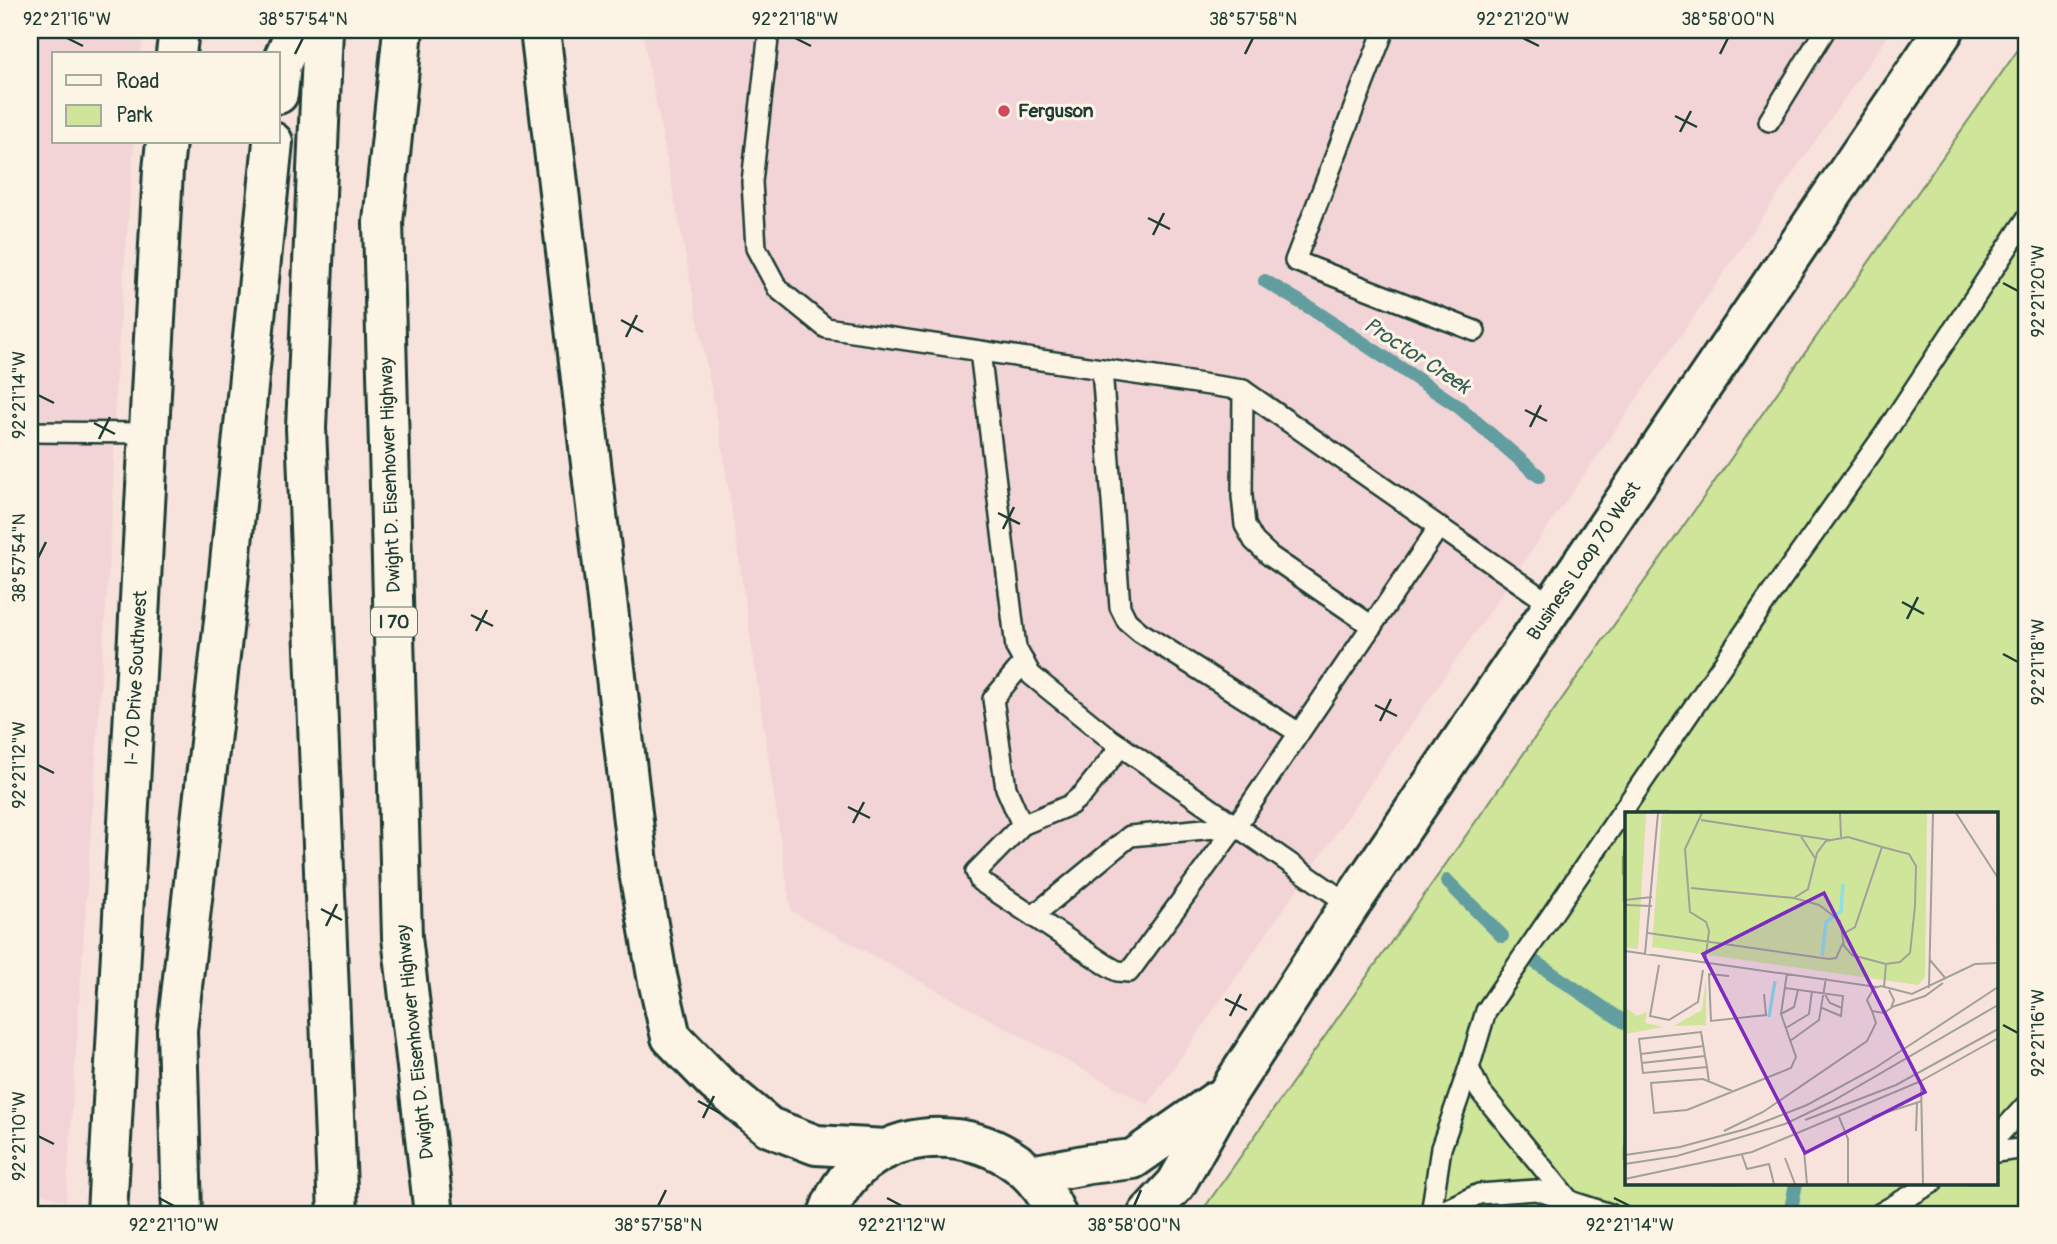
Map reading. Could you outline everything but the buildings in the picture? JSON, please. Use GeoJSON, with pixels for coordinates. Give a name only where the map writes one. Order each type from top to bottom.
{"type":"FeatureCollection","features":[{"type":"Feature","properties":{"kind":"main road"},"geometry":{"type":"LineString","coordinates":[[176,52],[179,30]]}},
{"type":"Feature","properties":{"kind":"main road"},"geometry":{"type":"LineString","coordinates":[[280,74],[281,64],[296,30]]}},
{"type":"Feature","properties":{"kind":"main road"},"geometry":{"type":"LineString","coordinates":[[323,30],[306,428],[338,1214]]}},
{"type":"Feature","properties":{"kind":"main road","name":"Dwight D. Eisenhower Highway"},"geometry":{"type":"LineString","coordinates":[[402,30],[383,222],[400,868],[402,937],[434,1214]]}},
{"type":"Feature","properties":{"kind":"main road"},"geometry":{"type":"LineString","coordinates":[[540,30],[639,872],[657,976],[671,1037],[716,1083],[769,1127],[816,1145],[886,1149]]}},
{"type":"Feature","properties":{"kind":"main road","name":"Business Loop 70 West"},"geometry":{"type":"LineString","coordinates":[[1148,1214],[1176,1184],[1227,1094],[1350,905],[1944,30]]}},
{"type":"Feature","properties":{"kind":"main road","name":"I- 70 Drive Southwest"},"geometry":{"type":"LineString","coordinates":[[107,1214],[166,144]]}},
{"type":"Feature","properties":{"kind":"main road"},"geometry":{"type":"LineString","coordinates":[[182,1214],[177,1030],[225,612],[273,144]]}},
{"type":"Feature","properties":{"kind":"main road","name":"Business Loop 70 West"},"geometry":{"type":"LineString","coordinates":[[1031,1175],[1133,1159],[1227,1094]]}},
{"type":"Feature","properties":{"kind":"main road"},"geometry":{"type":"LineString","coordinates":[[828,1214],[831,1204],[855,1171],[886,1149],[924,1138],[963,1139],[1000,1151],[1031,1175],[1050,1200],[1056,1214]]}},
{"type":"Feature","properties":{"kind":"lane"},"geometry":{"type":"LineString","coordinates":[[769,30],[752,182],[756,248],[778,289],[826,328],[1243,390],[1553,606]]}},
{"type":"Feature","properties":{"kind":"lane"},"geometry":{"type":"LineString","coordinates":[[1384,30],[1295,261],[1475,331]]}},
{"type":"Feature","properties":{"kind":"lane"},"geometry":{"type":"LineString","coordinates":[[1769,121],[1825,30]]}},
{"type":"Feature","properties":{"kind":"lane"},"geometry":{"type":"LineString","coordinates":[[1434,1214],[1441,1148],[1486,1011],[1766,601],[1884,435],[2027,218]]}},
{"type":"Feature","properties":{"kind":"lane"},"geometry":{"type":"LineString","coordinates":[[980,351],[1016,648],[1031,674],[1121,746],[1350,905]]}},
{"type":"Feature","properties":{"kind":"lane"},"geometry":{"type":"LineString","coordinates":[[1102,369],[1120,607],[1127,621],[1140,632],[1299,733]]}},
{"type":"Feature","properties":{"kind":"lane"},"geometry":{"type":"LineString","coordinates":[[1243,390],[1242,496],[1245,526],[1254,541],[1270,556],[1372,626]]}},
{"type":"Feature","properties":{"kind":"lane"},"geometry":{"type":"LineString","coordinates":[[30,432],[149,433]]}},
{"type":"Feature","properties":{"kind":"lane"},"geometry":{"type":"LineString","coordinates":[[1121,746],[1083,794],[1070,805],[1022,825],[976,872],[979,881],[1117,971],[1129,972],[1237,826],[1439,527]]}},
{"type":"Feature","properties":{"kind":"lane"},"geometry":{"type":"LineString","coordinates":[[1022,825],[1006,788],[993,699],[1024,662]]}},
{"type":"Feature","properties":{"kind":"lane"},"geometry":{"type":"LineString","coordinates":[[1033,916],[1129,836],[1237,826]]}},
{"type":"Feature","properties":{"kind":"lane"},"geometry":{"type":"LineString","coordinates":[[1469,1068],[1479,1091],[1569,1200]]}},
{"type":"Feature","properties":{"kind":"lane"},"geometry":{"type":"LineString","coordinates":[[1997,1137],[2027,1104]]}},
{"type":"Feature","properties":{"kind":"lane"},"geometry":{"type":"LineString","coordinates":[[1997,1152],[2027,1148]]}},
{"type":"Feature","properties":{"kind":"lane"},"geometry":{"type":"LineString","coordinates":[[1879,1214],[1930,1184]]}},
{"type":"Feature","properties":{"kind":"lane"},"geometry":{"type":"LineString","coordinates":[[1434,1214],[1479,1194],[1536,1190],[1610,1214]]}},
{"type":"Feature","properties":{"kind":"shaded area"},"geometry":{"type":"Polygon","coordinates":[[[30,30],[143,30],[141,52],[52,52],[52,144],[134,144],[115,390],[113,500],[66,1201],[30,1191],[30,30]]]}},
{"type":"Feature","properties":{"kind":"shaded area"},"geometry":{"type":"Polygon","coordinates":[[[642,30],[1892,30],[1148,1105],[791,911],[722,445],[642,30]]]}},
{"type":"Feature","properties":{"kind":"green space"},"geometry":{"type":"Polygon","coordinates":[[[2027,37],[2027,1214],[1200,1214],[2027,37]]]}},
{"type":"Feature","properties":{"kind":"waterway","name":"Proctor Creek"},"geometry":{"type":"LineString","coordinates":[[1265,281],[1312,309],[1459,407],[1539,476]]}},
{"type":"Feature","properties":{"kind":"waterway","name":"Proctor Creek"},"geometry":{"type":"LineString","coordinates":[[1447,881],[1502,936]]}},
{"type":"Feature","properties":{"kind":"waterway","name":"Proctor Creek"},"geometry":{"type":"LineString","coordinates":[[1535,962],[1625,1022]]}},
{"type":"Feature","properties":{"kind":"waterway","name":"Proctor Creek"},"geometry":{"type":"LineString","coordinates":[[1790,1214],[1796,1184]]}},
{"type":"Feature","properties":{"kind":"place","name":"Ferguson"},"geometry":{"type":"Point","coordinates":[1004,111]}}]}
